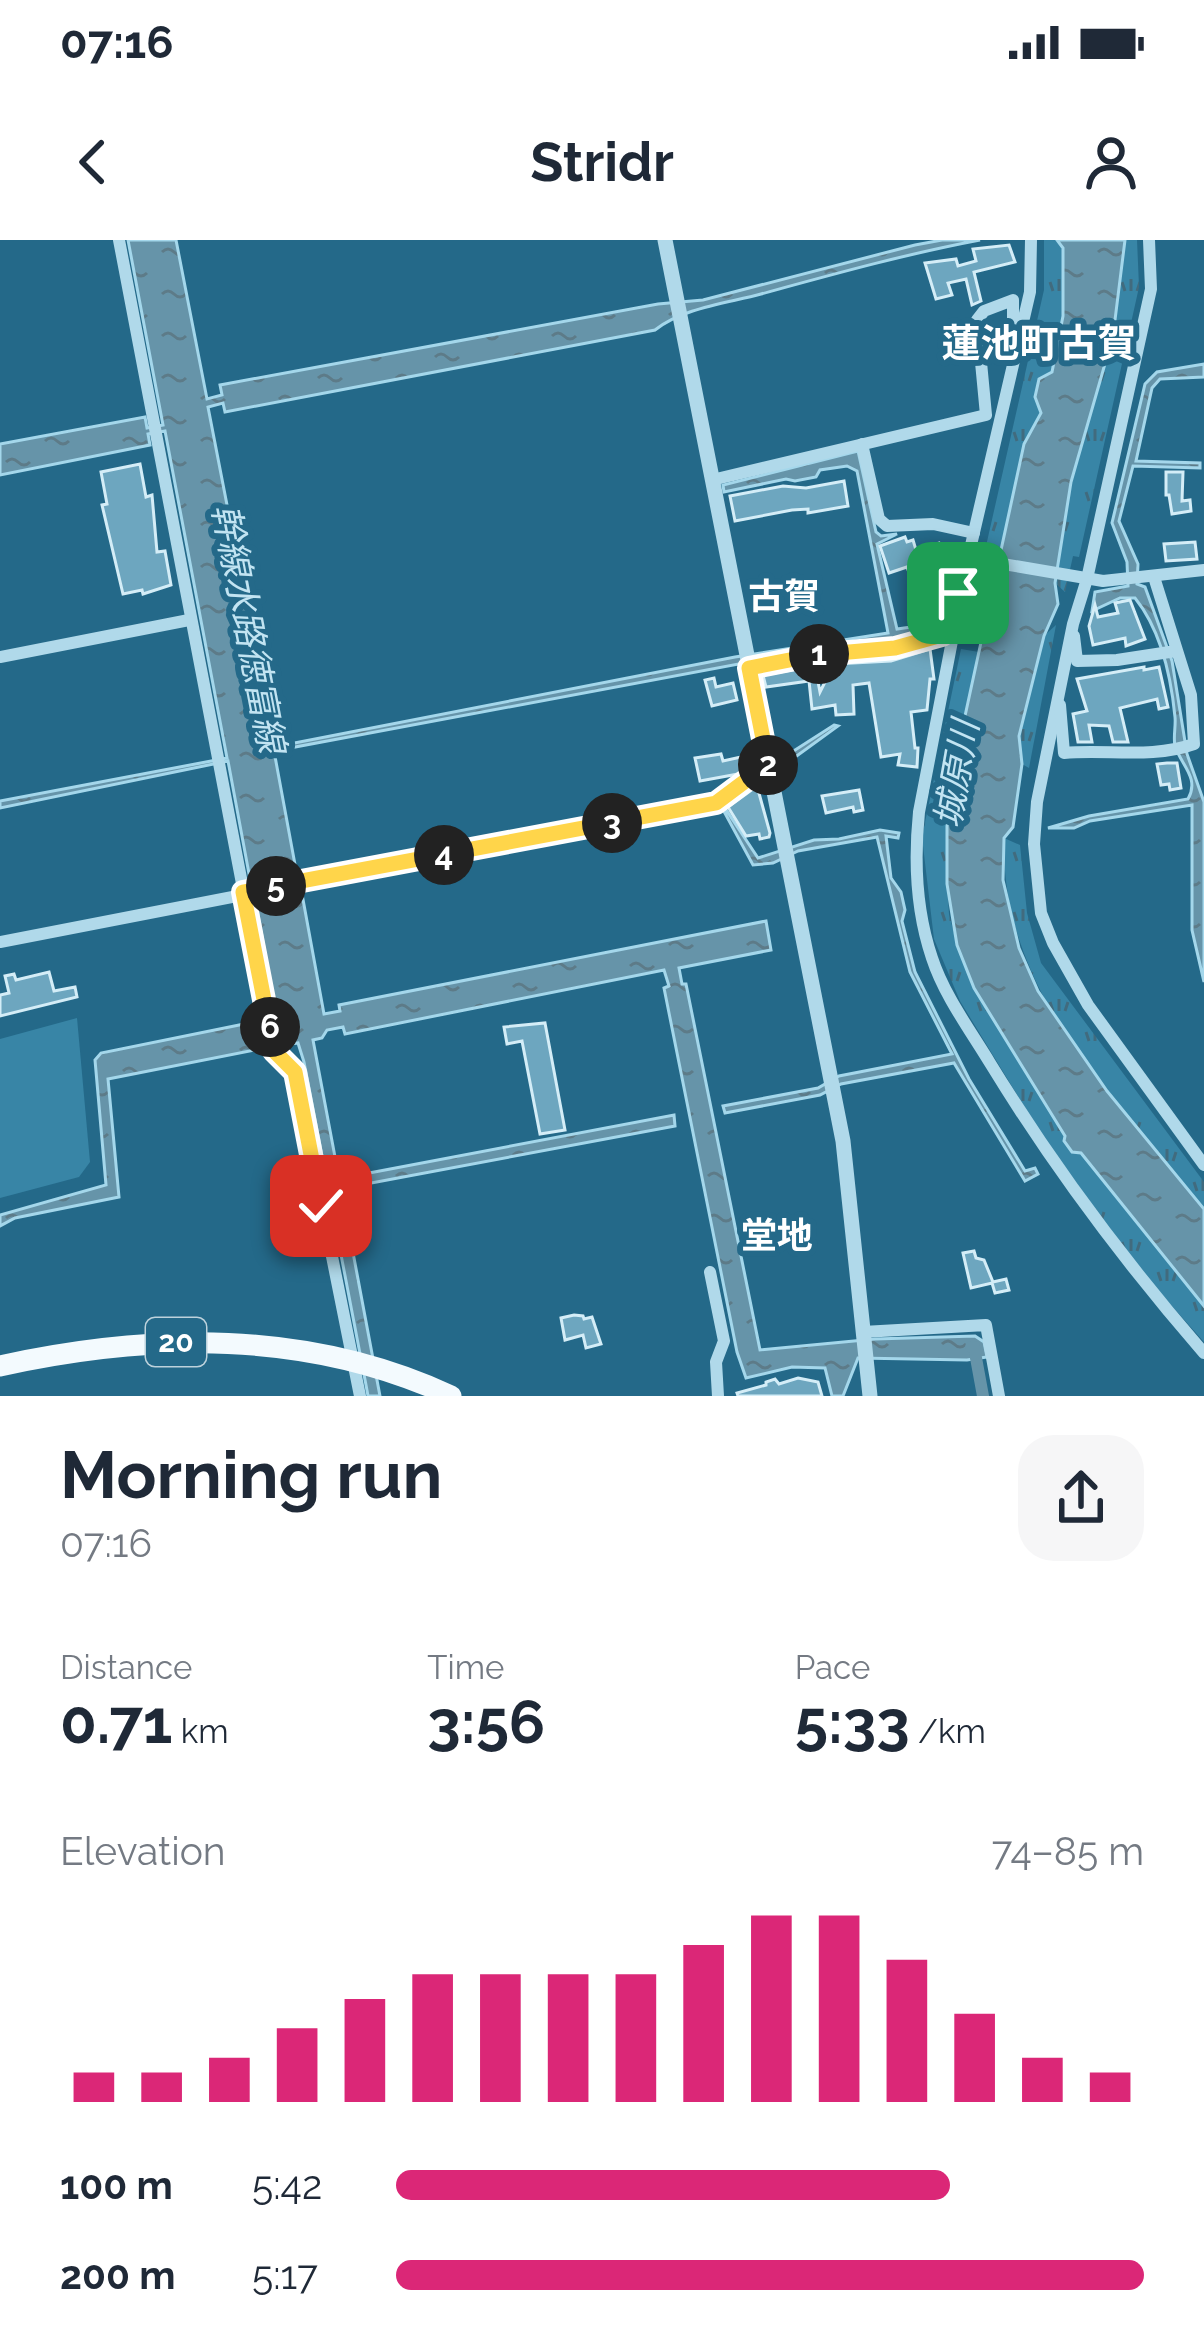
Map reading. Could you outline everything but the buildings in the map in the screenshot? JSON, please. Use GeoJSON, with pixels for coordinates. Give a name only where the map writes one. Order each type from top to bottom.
{"type":"FeatureCollection","features":[{"type":"Feature","properties":{"kind":"main road","name":"20"},"geometry":{"type":"LineString","coordinates":[[0,1366],[140,1342],[210,1341],[352,1362],[451,1396]]}},
{"type":"Feature","properties":{"kind":"street"},"geometry":{"type":"LineString","coordinates":[[118,240],[189,620],[248,892],[270,1032],[274,1051],[295,1072],[360,1396]]}},
{"type":"Feature","properties":{"kind":"street"},"geometry":{"type":"LineString","coordinates":[[665,240],[843,1141],[870,1396]]}},
{"type":"Feature","properties":{"kind":"street"},"geometry":{"type":"LineString","coordinates":[[1031,240],[1030,292],[974,533],[919,812],[915,852],[921,916],[933,961],[1040,1145],[1135,1274],[1204,1353]]}},
{"type":"Feature","properties":{"kind":"street"},"geometry":{"type":"LineString","coordinates":[[1149,240],[1151,289],[1073,623],[1037,802],[1034,844],[1041,913],[1053,944],[1088,1005],[1204,1165]]}},
{"type":"Feature","properties":{"kind":"street"},"geometry":{"type":"LineString","coordinates":[[712,480],[986,415],[977,320],[984,311],[1012,300],[1015,360]]}},
{"type":"Feature","properties":{"kind":"street"},"geometry":{"type":"LineString","coordinates":[[862,444],[878,519],[887,526],[933,524],[974,533]]}},
{"type":"Feature","properties":{"kind":"street"},"geometry":{"type":"LineString","coordinates":[[971,559],[1083,579],[1204,570]]}},
{"type":"Feature","properties":{"kind":"street"},"geometry":{"type":"LineString","coordinates":[[1058,700],[1064,753],[1194,745],[1197,696],[1168,652],[1154,577]]}},
{"type":"Feature","properties":{"kind":"street"},"geometry":{"type":"LineString","coordinates":[[748,660],[895,648],[942,635],[965,584]]}},
{"type":"Feature","properties":{"kind":"street"},"geometry":{"type":"LineString","coordinates":[[0,657],[189,620]]}},
{"type":"Feature","properties":{"kind":"street"},"geometry":{"type":"LineString","coordinates":[[1073,623],[1077,661],[1168,652]]}},
{"type":"Feature","properties":{"kind":"street"},"geometry":{"type":"LineString","coordinates":[[0,942],[716,803],[769,769]]}},
{"type":"Feature","properties":{"kind":"street"},"geometry":{"type":"LineString","coordinates":[[710,1272],[724,1341],[716,1362],[718,1396]]}},
{"type":"Feature","properties":{"kind":"street"},"geometry":{"type":"LineString","coordinates":[[863,1335],[986,1324],[998,1396]]}},
{"type":"Feature","properties":{"kind":"green space"},"geometry":{"type":"Polygon","coordinates":[[[1044,240],[1057,240],[1063,248],[1063,316],[1052,372],[1039,379],[1035,397],[1041,413],[1024,444],[1000,557],[984,555],[1044,290],[1044,240]]]}},
{"type":"Feature","properties":{"kind":"green space"},"geometry":{"type":"Polygon","coordinates":[[[1125,240],[1137,240],[1139,287],[1079,557],[1073,556],[1065,592],[1055,583],[1071,482],[1113,336],[1125,240]]]}},
{"type":"Feature","properties":{"kind":"green space"},"geometry":{"type":"Polygon","coordinates":[[[1056,625],[1029,768],[1022,764],[1019,736],[1044,636],[1056,625]]]}},
{"type":"Feature","properties":{"kind":"green space"},"geometry":{"type":"Polygon","coordinates":[[[961,649],[979,652],[957,753],[947,884],[957,945],[1064,1141],[1072,1152],[1081,1152],[1204,1306],[1204,1342],[1139,1269],[1044,1139],[960,1001],[934,939],[922,837],[961,649]]]}},
{"type":"Feature","properties":{"kind":"green space"},"geometry":{"type":"Polygon","coordinates":[[[1004,838],[1020,845],[1027,913],[1041,963],[1204,1182],[1204,1209],[1100,1083],[1042,993],[1021,944],[1008,893],[1004,838]]]}},
{"type":"Feature","properties":{"kind":"green space"},"geometry":{"type":"Polygon","coordinates":[[[77,1018],[90,1162],[79,1177],[0,1198],[0,1039],[77,1018]]]}},
{"type":"Feature","properties":{"kind":"water","name":"幹線水路徳富線"},"geometry":{"type":"Polygon","coordinates":[[[128,240],[176,240],[207,399],[222,395],[220,385],[658,304],[703,300],[915,245],[980,240],[706,307],[655,330],[225,412],[223,403],[208,407],[274,747],[735,657],[888,633],[857,471],[847,466],[820,470],[816,477],[724,492],[723,485],[858,451],[876,532],[897,534],[877,544],[897,629],[932,624],[942,627],[938,633],[824,648],[274,751],[296,870],[292,877],[295,890],[302,894],[324,1014],[340,1011],[339,1005],[766,921],[771,950],[679,968],[760,1350],[975,1336],[984,1342],[987,1357],[858,1358],[843,1396],[832,1396],[825,1368],[792,1367],[746,1378],[737,1352],[664,970],[345,1034],[343,1027],[327,1030],[322,1038],[313,1040],[380,1396],[368,1396],[304,1062],[298,1043],[291,1044],[279,1034],[258,1038],[260,1049],[108,1079],[119,1197],[15,1218],[0,1226],[0,1215],[106,1185],[95,1060],[101,1053],[254,1022],[258,1030],[278,1026],[256,883],[250,879],[228,761],[0,808],[0,801],[227,758],[165,431],[148,434],[150,445],[0,475],[0,444],[145,417],[147,428],[163,425],[128,240]]]}},
{"type":"Feature","properties":{"kind":"water","name":"城原川"},"geometry":{"type":"Polygon","coordinates":[[[1057,240],[1125,240],[1113,336],[1071,482],[1055,583],[1058,604],[1044,636],[1019,736],[1022,764],[1013,827],[1004,838],[1003,880],[1019,948],[1038,991],[1107,1091],[1204,1209],[1204,1306],[1081,1153],[1072,1152],[1064,1141],[974,988],[957,945],[947,884],[947,826],[957,753],[1024,444],[1041,413],[1035,397],[1039,379],[1052,372],[1063,316],[1063,248],[1057,240]]]}},
{"type":"Feature","properties":{"kind":"water"},"geometry":{"type":"Polygon","coordinates":[[[1204,364],[1204,377],[1160,379],[1152,388],[1136,461],[1200,463],[1200,468],[1133,466],[1119,521],[1138,564],[1137,584],[1145,587],[1172,661],[1187,754],[1204,802],[1204,982],[1192,930],[1192,805],[1090,821],[1074,828],[1048,828],[1188,799],[1191,791],[1191,778],[1175,746],[1171,685],[1151,624],[1135,598],[1120,598],[1092,611],[1095,592],[1128,586],[1127,562],[1112,523],[1145,384],[1157,372],[1204,364]]]}},
{"type":"Feature","properties":{"kind":"water"},"geometry":{"type":"Polygon","coordinates":[[[838,726],[725,808],[758,858],[814,840],[880,830],[899,833],[898,838],[886,836],[891,878],[901,892],[902,921],[915,972],[969,1079],[1025,1171],[1035,1168],[1038,1174],[1025,1181],[954,1063],[725,1113],[723,1106],[952,1054],[910,972],[877,837],[798,851],[773,863],[753,865],[721,806],[838,726]]]}},
{"type":"Feature","properties":{"kind":"water"},"geometry":{"type":"Polygon","coordinates":[[[674,1115],[675,1126],[366,1184],[364,1174],[674,1115]]]}},
{"type":"Feature","properties":{"kind":"waterway"},"geometry":{"type":"LineString","coordinates":[[971,1347],[983,1396]]}},
{"type":"Feature","properties":{"kind":"district","name":"蓮池町古賀"},"geometry":{"type":"Point","coordinates":[1039,343]}},
{"type":"Feature","properties":{"kind":"district","name":"古賀"},"geometry":{"type":"Point","coordinates":[784,596]}},
{"type":"Feature","properties":{"kind":"district","name":"堂地"},"geometry":{"type":"Point","coordinates":[777,1235]}},
{"type":"Feature","properties":{"kind":"route"},"geometry":{"type":"LineString","coordinates":[[321,1206],[295,1072],[274,1051],[243,892],[716,803],[768,764],[749,668],[815,655],[895,648],[942,635],[958,593]]}}]}
